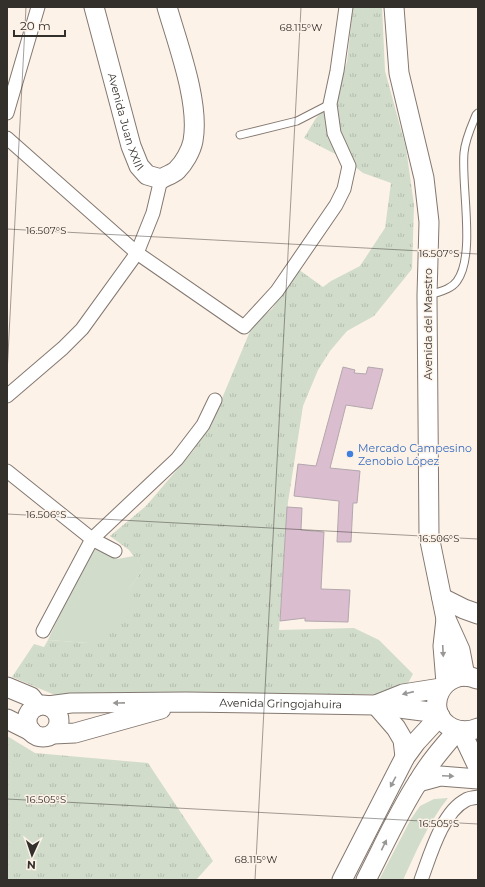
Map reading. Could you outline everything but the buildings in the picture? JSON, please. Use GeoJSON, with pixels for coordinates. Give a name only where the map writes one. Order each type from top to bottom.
{"type":"FeatureCollection","features":[{"type":"Feature","properties":{"kind":"main road","name":"Avenida Juan XXIII"},"geometry":{"type":"LineString","coordinates":[[94,7],[131,146],[139,166],[148,175],[161,178],[176,172],[186,159],[193,142],[195,115],[186,70],[168,7]]}},
{"type":"Feature","properties":{"kind":"main road","name":"Avenida del Maestro"},"geometry":{"type":"LineString","coordinates":[[394,7],[399,73],[424,178],[429,222],[427,296],[429,536],[446,619],[473,675]]}},
{"type":"Feature","properties":{"kind":"main road"},"geometry":{"type":"LineString","coordinates":[[442,598],[478,614]]}},
{"type":"Feature","properties":{"kind":"main road","name":"Avenida del Maestro"},"geometry":{"type":"LineString","coordinates":[[439,715],[437,698],[444,685],[443,646],[446,619]]}},
{"type":"Feature","properties":{"kind":"main road","name":"Avenida Gringojahuira"},"geometry":{"type":"LineString","coordinates":[[376,705],[403,694],[444,685],[458,676],[473,675]]}},
{"type":"Feature","properties":{"kind":"main road"},"geometry":{"type":"LineString","coordinates":[[7,687],[31,697],[43,706],[56,711],[59,726],[53,734],[49,736],[39,736],[7,719]]}},
{"type":"Feature","properties":{"kind":"main road","name":"Avenida Gringojahuira"},"geometry":{"type":"LineString","coordinates":[[53,734],[75,733],[186,702]]}},
{"type":"Feature","properties":{"kind":"main road","name":"Avenida Gringojahuira"},"geometry":{"type":"LineString","coordinates":[[43,706],[71,704],[186,702],[376,705],[439,715]]}},
{"type":"Feature","properties":{"kind":"main road"},"geometry":{"type":"LineString","coordinates":[[376,705],[396,728],[404,740],[405,757]]}},
{"type":"Feature","properties":{"kind":"main road"},"geometry":{"type":"LineString","coordinates":[[31,731],[28,726],[28,717],[30,712],[43,706]]}},
{"type":"Feature","properties":{"kind":"main road"},"geometry":{"type":"LineString","coordinates":[[342,880],[405,757],[416,742],[439,715],[447,726],[466,730]]}},
{"type":"Feature","properties":{"kind":"main road"},"geometry":{"type":"LineString","coordinates":[[466,730],[478,767]]}},
{"type":"Feature","properties":{"kind":"main road"},"geometry":{"type":"LineString","coordinates":[[366,880],[389,834],[418,782],[438,753],[466,730]]}},
{"type":"Feature","properties":{"kind":"main road"},"geometry":{"type":"LineString","coordinates":[[418,782],[440,776],[478,779]]}},
{"type":"Feature","properties":{"kind":"street"},"geometry":{"type":"LineString","coordinates":[[7,113],[38,7]]}},
{"type":"Feature","properties":{"kind":"street"},"geometry":{"type":"LineString","coordinates":[[7,138],[137,253],[244,327],[277,291],[336,205],[344,189],[349,166],[334,133],[330,104],[337,71],[346,7]]}},
{"type":"Feature","properties":{"kind":"street"},"geometry":{"type":"LineString","coordinates":[[7,396],[82,329],[137,253],[153,213],[161,178]]}},
{"type":"Feature","properties":{"kind":"street"},"geometry":{"type":"LineString","coordinates":[[43,631],[92,538],[177,459],[202,425],[215,400]]}},
{"type":"Feature","properties":{"kind":"street"},"geometry":{"type":"LineString","coordinates":[[7,471],[92,538],[115,551]]}},
{"type":"Feature","properties":{"kind":"street"},"geometry":{"type":"LineString","coordinates":[[420,880],[444,823],[455,808],[467,799],[478,797]]}},
{"type":"Feature","properties":{"kind":"lane"},"geometry":{"type":"LineString","coordinates":[[240,134],[297,121],[330,104]]}},
{"type":"Feature","properties":{"kind":"lane"},"geometry":{"type":"LineString","coordinates":[[427,296],[451,287],[457,281],[462,272],[466,252],[467,235],[463,183],[464,151],[469,132],[476,115],[478,114]]}},
{"type":"Feature","properties":{"kind":"green space"},"geometry":{"type":"Polygon","coordinates":[[[353,7],[382,7],[385,71],[406,148],[414,205],[412,269],[374,316],[347,331],[330,351],[318,370],[303,406],[288,502],[279,630],[354,628],[379,640],[413,674],[407,685],[389,694],[62,698],[12,677],[34,644],[44,647],[48,640],[89,643],[129,604],[129,589],[143,569],[129,550],[110,536],[146,506],[193,451],[213,420],[253,324],[272,309],[298,269],[323,287],[331,281],[360,266],[385,228],[391,183],[363,173],[345,159],[304,138],[316,118],[334,100],[347,62],[353,7]]]}},
{"type":"Feature","properties":{"kind":"green space"},"geometry":{"type":"Polygon","coordinates":[[[95,549],[117,559],[134,556],[143,569],[129,589],[129,604],[120,624],[102,638],[89,643],[48,640],[72,588],[95,549]]]}},
{"type":"Feature","properties":{"kind":"green space"},"geometry":{"type":"Polygon","coordinates":[[[7,736],[35,753],[148,763],[213,861],[196,880],[7,880],[7,736]]]}},
{"type":"Feature","properties":{"kind":"green space"},"geometry":{"type":"Polygon","coordinates":[[[448,798],[428,828],[403,880],[379,880],[411,819],[420,806],[434,799],[448,798]]]}},
{"type":"Feature","properties":{"kind":"place","name":"Mercado Campesino Zenobio López"},"geometry":{"type":"Point","coordinates":[350,454]}}]}
